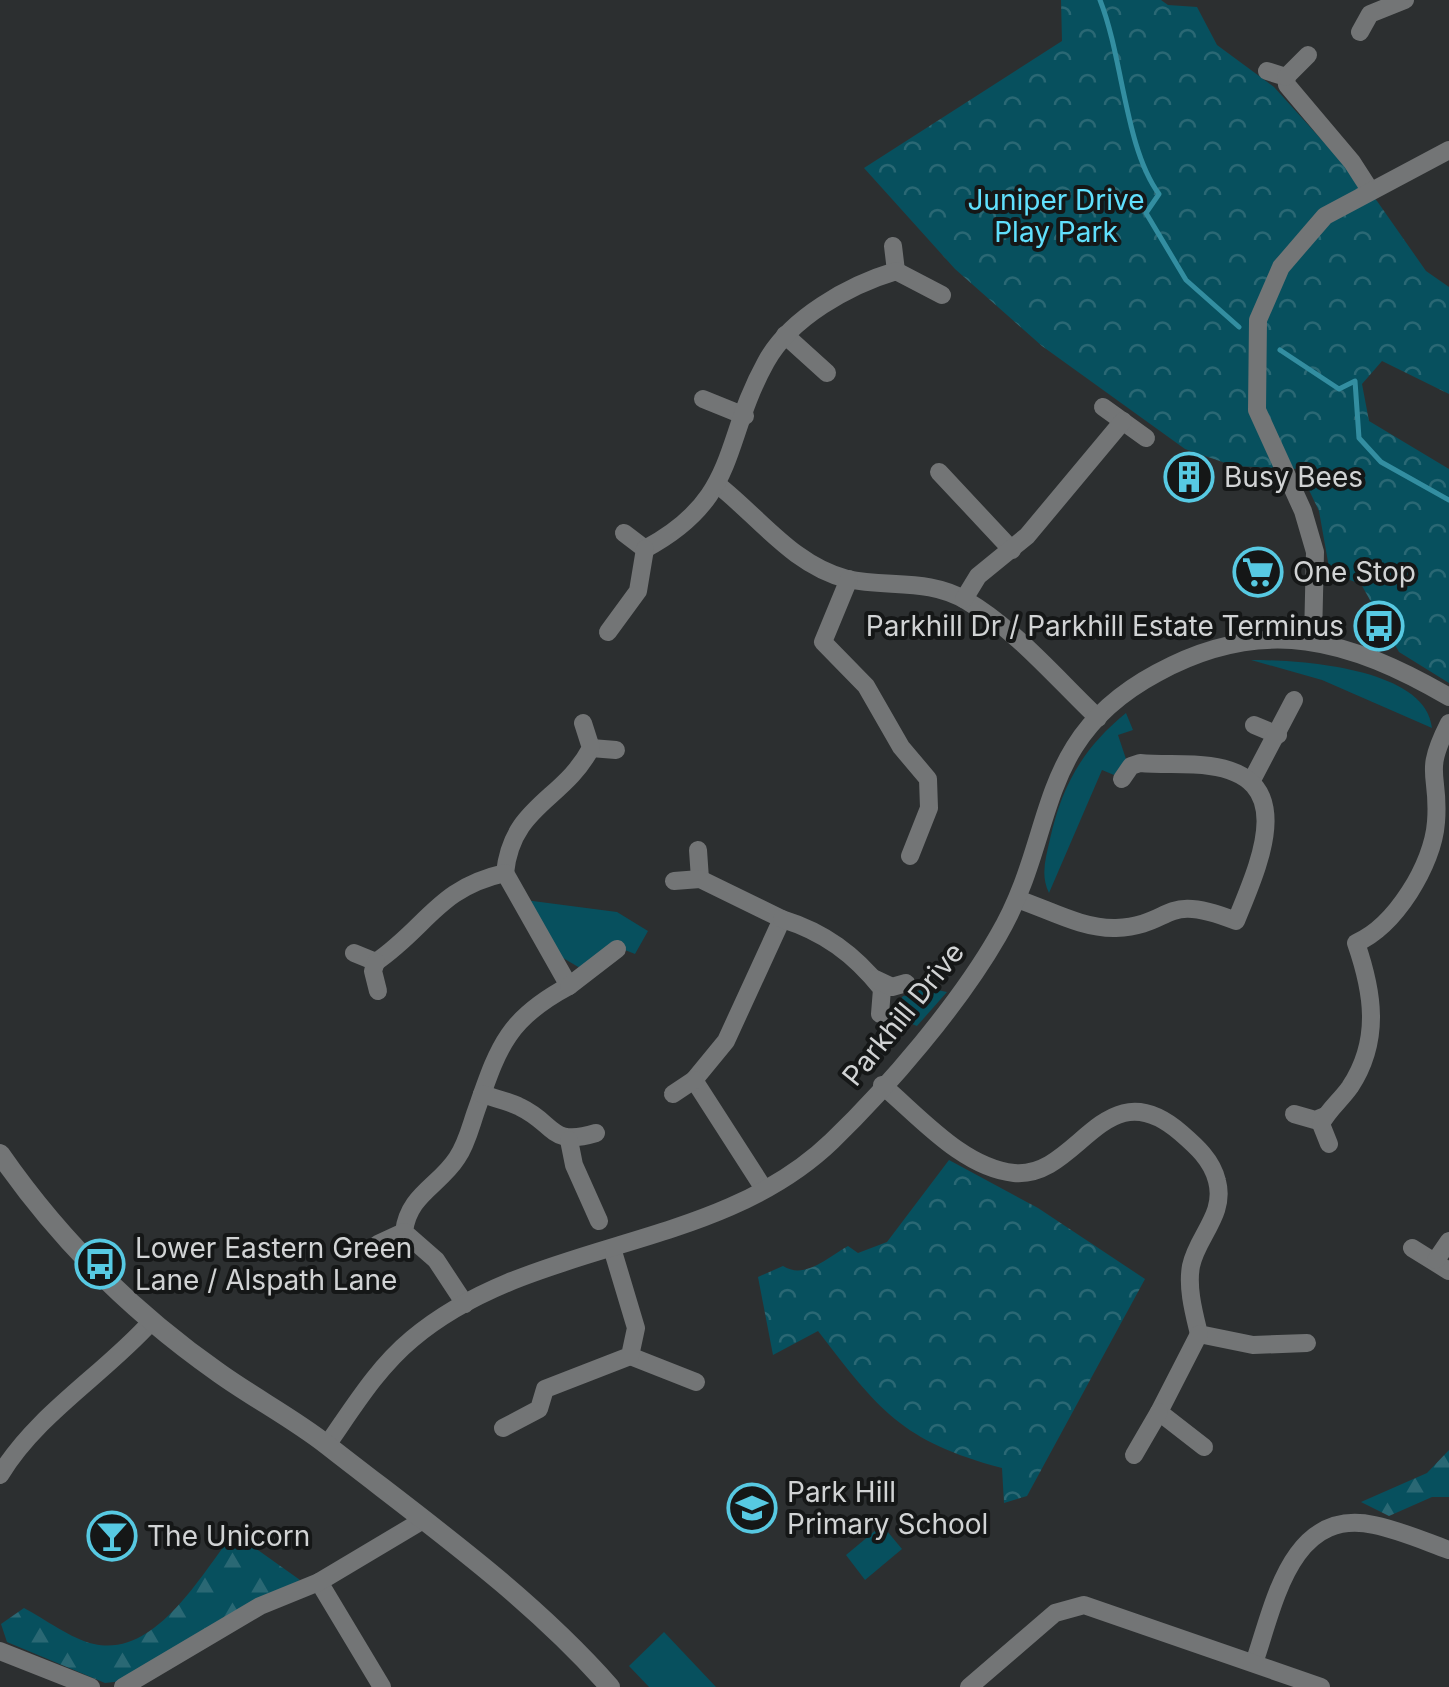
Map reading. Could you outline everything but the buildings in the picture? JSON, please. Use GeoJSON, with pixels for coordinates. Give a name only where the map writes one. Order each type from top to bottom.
{"type":"FeatureCollection","features":[{"type":"Feature","properties":{"kind":"street"},"geometry":{"type":"LineString","coordinates":[[1360,32],[1369,6],[1397,7],[1405,0]]}},
{"type":"Feature","properties":{"kind":"street"},"geometry":{"type":"LineString","coordinates":[[1286,77],[1308,55]]}},
{"type":"Feature","properties":{"kind":"street"},"geometry":{"type":"LineString","coordinates":[[1267,71],[1286,77]]}},
{"type":"Feature","properties":{"kind":"street"},"geometry":{"type":"LineString","coordinates":[[1286,77],[1287,84],[1352,162],[1370,190]]}},
{"type":"Feature","properties":{"kind":"street"},"geometry":{"type":"LineString","coordinates":[[1314,639],[1315,552],[1303,511],[1257,410],[1255,339],[1272,286],[1299,241],[1325,216],[1449,150]]}},
{"type":"Feature","properties":{"kind":"street"},"geometry":{"type":"LineString","coordinates":[[892,246],[896,271]]}},
{"type":"Feature","properties":{"kind":"street"},"geometry":{"type":"LineString","coordinates":[[896,271],[942,295]]}},
{"type":"Feature","properties":{"kind":"street"},"geometry":{"type":"LineString","coordinates":[[644,548],[690,520],[718,485],[764,364],[785,336],[823,306],[896,271]]}},
{"type":"Feature","properties":{"kind":"street"},"geometry":{"type":"LineString","coordinates":[[785,336],[827,373]]}},
{"type":"Feature","properties":{"kind":"street"},"geometry":{"type":"LineString","coordinates":[[703,399],[745,416]]}},
{"type":"Feature","properties":{"kind":"street"},"geometry":{"type":"LineString","coordinates":[[1102,407],[1146,438]]}},
{"type":"Feature","properties":{"kind":"street"},"geometry":{"type":"LineString","coordinates":[[964,599],[978,576],[1012,550],[1096,458],[1123,422]]}},
{"type":"Feature","properties":{"kind":"street"},"geometry":{"type":"LineString","coordinates":[[939,472],[1012,550]]}},
{"type":"Feature","properties":{"kind":"street"},"geometry":{"type":"LineString","coordinates":[[718,485],[798,556],[849,579],[912,583],[964,599],[1098,718]]}},
{"type":"Feature","properties":{"kind":"street"},"geometry":{"type":"LineString","coordinates":[[624,534],[644,548]]}},
{"type":"Feature","properties":{"kind":"street"},"geometry":{"type":"LineString","coordinates":[[608,632],[638,591],[644,548]]}},
{"type":"Feature","properties":{"kind":"street"},"geometry":{"type":"LineString","coordinates":[[849,579],[824,642],[866,686],[901,747],[928,779],[929,808],[910,856]]}},
{"type":"Feature","properties":{"kind":"street","name":"Parkhill Drive"},"geometry":{"type":"LineString","coordinates":[[327,1445],[366,1388],[410,1341],[465,1304],[534,1274],[679,1227],[764,1190],[819,1153],[972,978],[1017,899],[1050,791],[1074,746],[1098,718],[1136,685],[1204,652],[1258,642],[1314,639],[1377,658],[1449,697]]}},
{"type":"Feature","properties":{"kind":"street"},"geometry":{"type":"LineString","coordinates":[[1252,780],[1294,700]]}},
{"type":"Feature","properties":{"kind":"street"},"geometry":{"type":"LineString","coordinates":[[583,723],[590,748]]}},
{"type":"Feature","properties":{"kind":"street"},"geometry":{"type":"LineString","coordinates":[[1329,1144],[1321,1124],[1354,1079],[1372,1027],[1374,1006],[1356,943],[1392,920],[1433,840],[1436,822],[1431,764],[1449,723]]}},
{"type":"Feature","properties":{"kind":"street"},"geometry":{"type":"LineString","coordinates":[[1254,725],[1278,734]]}},
{"type":"Feature","properties":{"kind":"street"},"geometry":{"type":"LineString","coordinates":[[590,748],[616,750]]}},
{"type":"Feature","properties":{"kind":"street"},"geometry":{"type":"LineString","coordinates":[[569,986],[506,873],[516,828],[562,785],[590,748]]}},
{"type":"Feature","properties":{"kind":"street"},"geometry":{"type":"LineString","coordinates":[[1017,899],[1101,928],[1134,925],[1179,906],[1206,909],[1236,921],[1266,822],[1262,791],[1252,780],[1215,766],[1140,763],[1131,766],[1122,779]]}},
{"type":"Feature","properties":{"kind":"street"},"geometry":{"type":"LineString","coordinates":[[698,850],[700,879]]}},
{"type":"Feature","properties":{"kind":"street"},"geometry":{"type":"LineString","coordinates":[[354,953],[367,962],[376,962],[405,942],[445,897],[506,873]]}},
{"type":"Feature","properties":{"kind":"street"},"geometry":{"type":"LineString","coordinates":[[674,881],[700,879],[782,920],[823,934],[875,979],[892,987],[906,984]]}},
{"type":"Feature","properties":{"kind":"street"},"geometry":{"type":"LineString","coordinates":[[673,1094],[694,1080],[726,1041],[782,920]]}},
{"type":"Feature","properties":{"kind":"street"},"geometry":{"type":"LineString","coordinates":[[378,1244],[404,1232],[413,1202],[460,1155],[504,1042],[520,1019],[529,1008],[569,986],[617,949]]}},
{"type":"Feature","properties":{"kind":"street"},"geometry":{"type":"LineString","coordinates":[[376,962],[373,971],[378,991]]}},
{"type":"Feature","properties":{"kind":"street"},"geometry":{"type":"LineString","coordinates":[[875,979],[884,997],[880,1014]]}},
{"type":"Feature","properties":{"kind":"street"},"geometry":{"type":"LineString","coordinates":[[694,1080],[764,1190]]}},
{"type":"Feature","properties":{"kind":"street"},"geometry":{"type":"LineString","coordinates":[[882,1085],[958,1150],[996,1170],[1015,1173],[1049,1167],[1088,1130],[1114,1116],[1147,1116],[1172,1126],[1199,1149],[1218,1182],[1217,1211],[1191,1266],[1190,1288],[1199,1334],[1134,1455]]}},
{"type":"Feature","properties":{"kind":"street"},"geometry":{"type":"LineString","coordinates":[[482,1094],[520,1106],[570,1140],[574,1165],[599,1221]]}},
{"type":"Feature","properties":{"kind":"street"},"geometry":{"type":"LineString","coordinates":[[1294,1114],[1315,1120],[1325,1116]]}},
{"type":"Feature","properties":{"kind":"street"},"geometry":{"type":"LineString","coordinates":[[570,1140],[596,1133]]}},
{"type":"Feature","properties":{"kind":"street"},"geometry":{"type":"LineString","coordinates":[[0,1154],[78,1256],[151,1322],[327,1445],[424,1520],[529,1606],[610,1687]]}},
{"type":"Feature","properties":{"kind":"street"},"geometry":{"type":"LineString","coordinates":[[404,1232],[436,1260],[465,1304]]}},
{"type":"Feature","properties":{"kind":"street"},"geometry":{"type":"LineString","coordinates":[[1412,1248],[1442,1265],[1449,1241]]}},
{"type":"Feature","properties":{"kind":"street"},"geometry":{"type":"LineString","coordinates":[[612,1248],[636,1328],[630,1356]]}},
{"type":"Feature","properties":{"kind":"street"},"geometry":{"type":"LineString","coordinates":[[0,1475],[37,1428],[114,1362],[151,1322]]}},
{"type":"Feature","properties":{"kind":"street"},"geometry":{"type":"LineString","coordinates":[[1199,1334],[1253,1345],[1307,1344]]}},
{"type":"Feature","properties":{"kind":"street"},"geometry":{"type":"LineString","coordinates":[[502,1428],[539,1409],[539,1382],[630,1356],[696,1382]]}},
{"type":"Feature","properties":{"kind":"street"},"geometry":{"type":"LineString","coordinates":[[1159,1412],[1204,1448]]}},
{"type":"Feature","properties":{"kind":"street"},"geometry":{"type":"LineString","coordinates":[[123,1687],[260,1606],[319,1582],[424,1520]]}},
{"type":"Feature","properties":{"kind":"street"},"geometry":{"type":"LineString","coordinates":[[1254,1663],[1285,1572],[1294,1554],[1318,1534],[1371,1524],[1449,1550]]}},
{"type":"Feature","properties":{"kind":"street"},"geometry":{"type":"LineString","coordinates":[[319,1582],[382,1687]]}},
{"type":"Feature","properties":{"kind":"street"},"geometry":{"type":"LineString","coordinates":[[969,1687],[1055,1613],[1070,1606],[1098,1608],[1321,1687]]}},
{"type":"Feature","properties":{"kind":"street"},"geometry":{"type":"LineString","coordinates":[[0,1650],[92,1687]]}},
{"type":"Feature","properties":{"kind":"green space","name":"Juniper Drive Play Park"},"geometry":{"type":"Polygon","coordinates":[[[1061,0],[1161,0],[1168,5],[1197,7],[1217,45],[1274,87],[1377,201],[1426,271],[1449,287],[1449,394],[1382,361],[1362,384],[1369,421],[1449,469],[1449,683],[1399,652],[1361,584],[1330,573],[1319,511],[1299,469],[1234,466],[1185,449],[1042,346],[955,269],[864,168],[1062,41],[1061,0]]]}},
{"type":"Feature","properties":{"kind":"green space"},"geometry":{"type":"Polygon","coordinates":[[[1251,660],[1327,665],[1384,680],[1408,692],[1424,708],[1432,728],[1322,680],[1251,660]]]}},
{"type":"Feature","properties":{"kind":"green space"},"geometry":{"type":"Polygon","coordinates":[[[1126,713],[1133,730],[1118,735],[1126,759],[1114,775],[1102,770],[1049,893],[1046,859],[1061,801],[1086,754],[1126,713]]]}},
{"type":"Feature","properties":{"kind":"green space"},"geometry":{"type":"Polygon","coordinates":[[[525,900],[617,912],[648,931],[635,954],[610,944],[580,968],[558,955],[525,900]]]}},
{"type":"Feature","properties":{"kind":"green space"},"geometry":{"type":"Polygon","coordinates":[[[923,987],[947,992],[917,1026],[889,1015],[903,996],[914,995],[923,987]]]}},
{"type":"Feature","properties":{"kind":"green space"},"geometry":{"type":"Polygon","coordinates":[[[949,1160],[1038,1208],[1145,1279],[1027,1496],[1004,1503],[1002,1468],[968,1458],[915,1434],[876,1402],[818,1331],[773,1355],[758,1277],[783,1266],[791,1270],[808,1269],[848,1246],[858,1253],[887,1242],[949,1160]]]}},
{"type":"Feature","properties":{"kind":"green space"},"geometry":{"type":"Polygon","coordinates":[[[1449,1450],[1449,1497],[1432,1497],[1389,1516],[1361,1502],[1427,1473],[1449,1450]]]}},
{"type":"Feature","properties":{"kind":"green space"},"geometry":{"type":"Polygon","coordinates":[[[882,1525],[902,1549],[865,1580],[846,1555],[882,1525]]]}},
{"type":"Feature","properties":{"kind":"green space"},"geometry":{"type":"Polygon","coordinates":[[[234,1533],[300,1580],[123,1681],[105,1683],[7,1642],[1,1624],[24,1608],[94,1644],[116,1645],[137,1638],[175,1609],[234,1533]]]}},
{"type":"Feature","properties":{"kind":"green space"},"geometry":{"type":"Polygon","coordinates":[[[664,1632],[716,1687],[649,1687],[629,1666],[664,1632]]]}},
{"type":"Feature","properties":{"kind":"waterway"},"geometry":{"type":"LineString","coordinates":[[1100,0],[1131,128],[1159,194],[1146,213],[1186,280],[1239,327]]}},
{"type":"Feature","properties":{"kind":"waterway"},"geometry":{"type":"LineString","coordinates":[[1280,350],[1339,389],[1355,381],[1359,438],[1381,462],[1449,500]]}},
{"type":"Feature","properties":{"kind":"place","name":"Busy Bees"},"geometry":{"type":"Point","coordinates":[1189,477]}},
{"type":"Feature","properties":{"kind":"place","name":"One Stop"},"geometry":{"type":"Point","coordinates":[1258,572]}},
{"type":"Feature","properties":{"kind":"place","name":"Parkhill Dr / Parkhill Estate Terminus"},"geometry":{"type":"Point","coordinates":[1379,626]}},
{"type":"Feature","properties":{"kind":"place","name":"Lower Eastern Green Lane / Alspath Lane"},"geometry":{"type":"Point","coordinates":[100,1264]}},
{"type":"Feature","properties":{"kind":"place","name":"Park Hill Primary School"},"geometry":{"type":"Point","coordinates":[752,1508]}},
{"type":"Feature","properties":{"kind":"place","name":"The Unicorn"},"geometry":{"type":"Point","coordinates":[112,1536]}}]}
